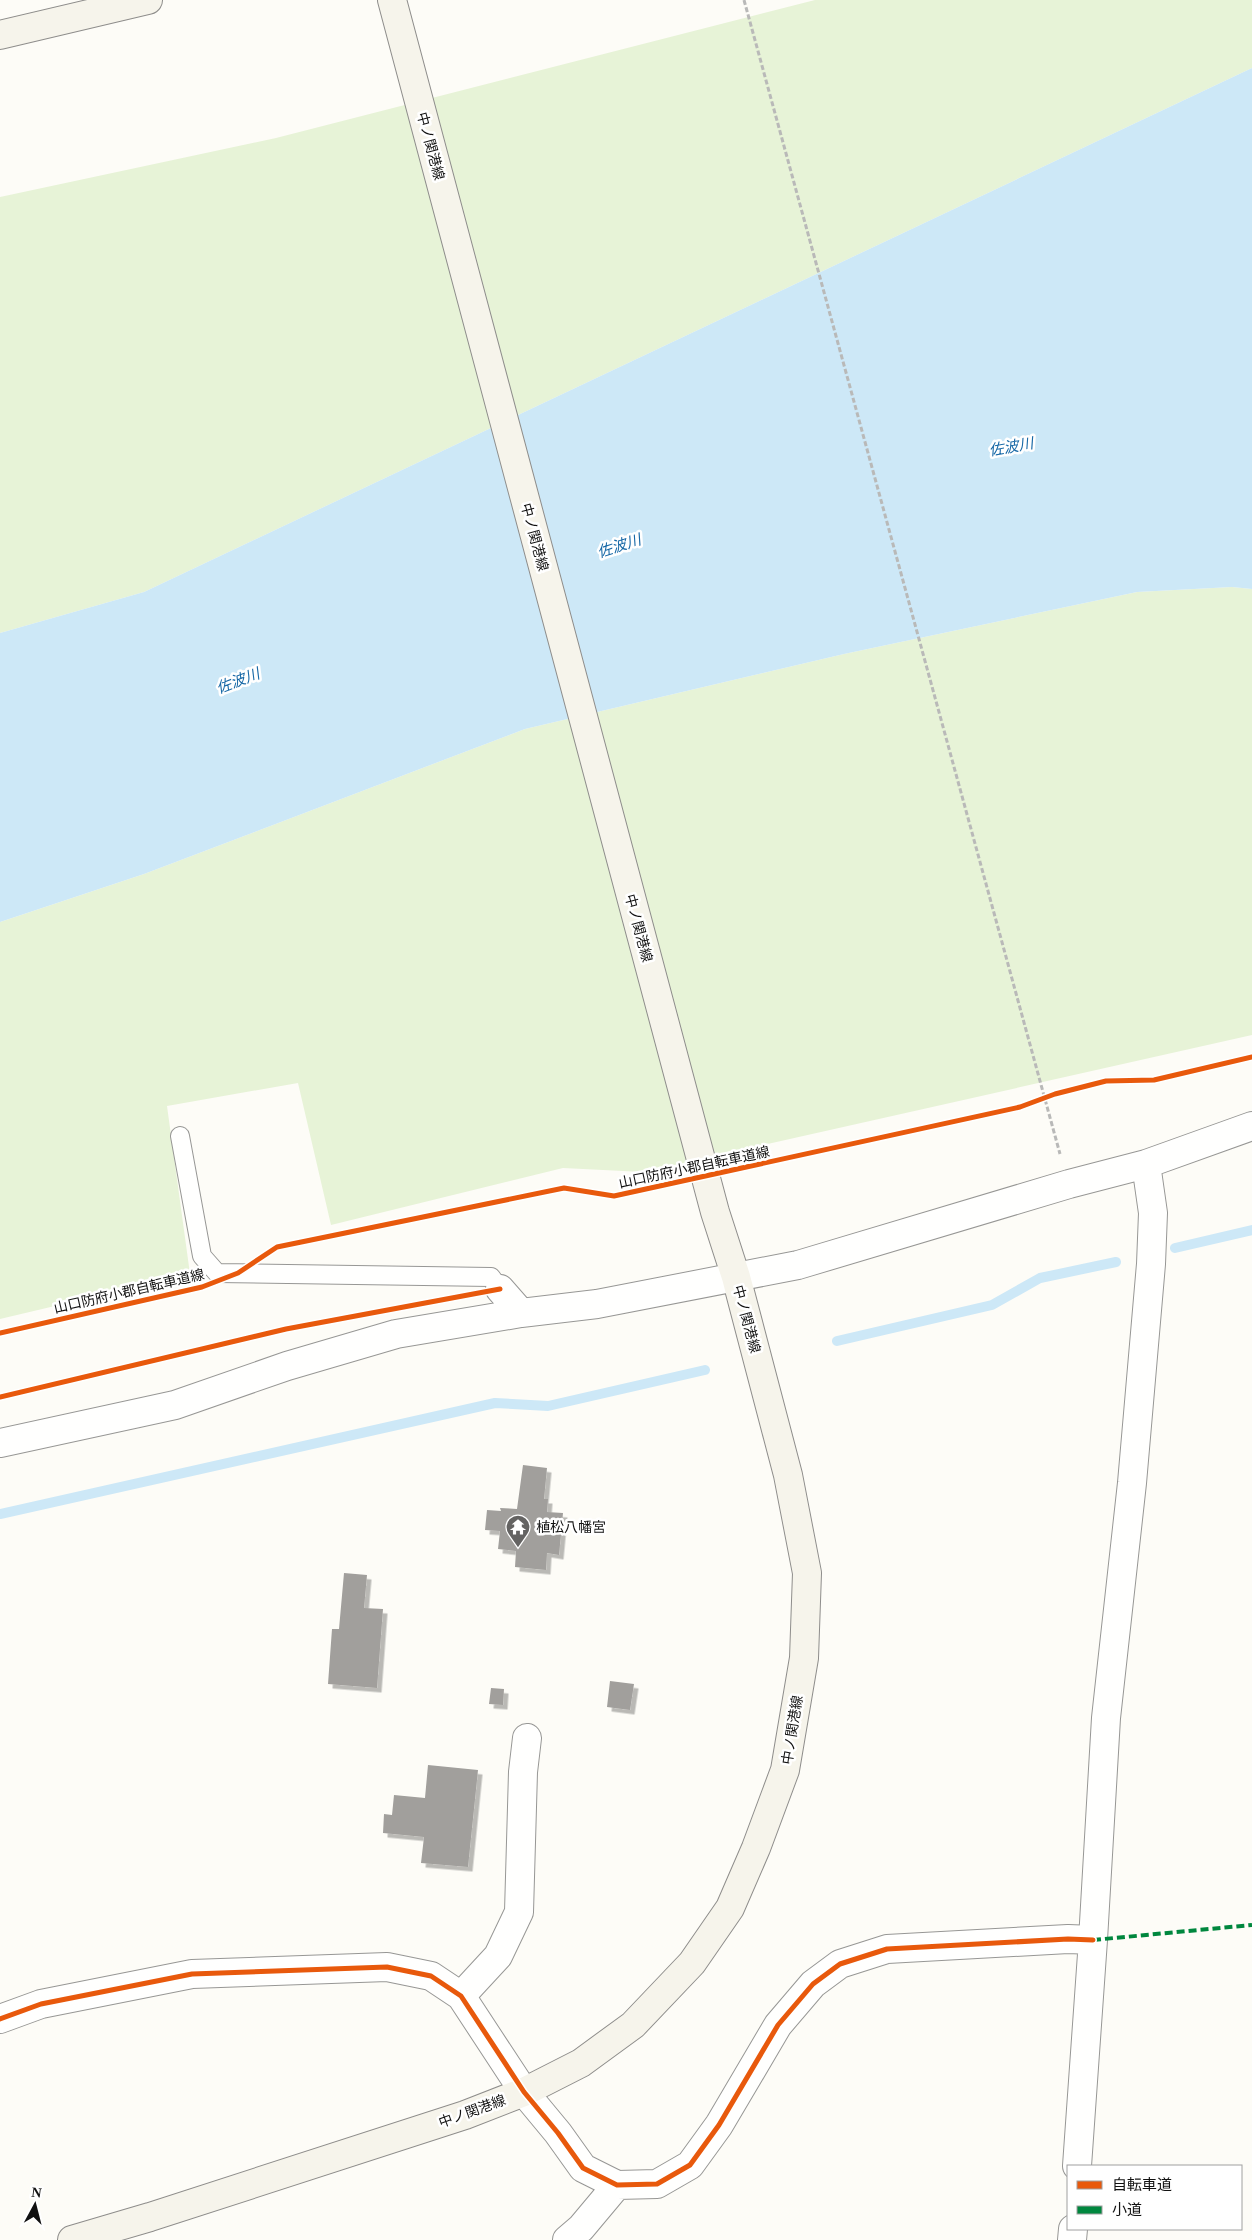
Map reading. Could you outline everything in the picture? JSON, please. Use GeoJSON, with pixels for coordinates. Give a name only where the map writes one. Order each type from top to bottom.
{"type":"FeatureCollection","features":[{"type":"Feature","properties":{"kind":"main road"},"geometry":{"type":"LineString","coordinates":[[0,35],[148,0]]}},
{"type":"Feature","properties":{"kind":"main road","name":"中ノ関港線"},"geometry":{"type":"LineString","coordinates":[[72,2240],[150,2217],[465,2115],[524,2092],[581,2063],[633,2025],[692,1963],[730,1908],[756,1848],[785,1770],[804,1658],[807,1574],[788,1474],[736,1277],[715,1212],[394,8]]}},
{"type":"Feature","properties":{"kind":"street"},"geometry":{"type":"LineString","coordinates":[[0,1443],[175,1405],[287,1366],[396,1334],[522,1312],[597,1304],[798,1264],[1069,1184],[1146,1164],[1252,1126]]}},
{"type":"Feature","properties":{"kind":"street"},"geometry":{"type":"LineString","coordinates":[[1077,2165],[1106,1718],[1132,1484],[1152,1264],[1153,1213],[1146,1164]]}},
{"type":"Feature","properties":{"kind":"street"},"geometry":{"type":"LineString","coordinates":[[500,1290],[522,1312]]}},
{"type":"Feature","properties":{"kind":"street"},"geometry":{"type":"LineString","coordinates":[[462,1996],[498,1956],[518,1912],[523,1772],[527,1738]]}},
{"type":"Feature","properties":{"kind":"street"},"geometry":{"type":"LineString","coordinates":[[0,2019],[40,2004],[192,1974],[386,1967],[431,1976],[462,1996],[524,2092],[583,2168],[616,2185],[657,2184],[690,2166],[719,2125],[778,2025],[813,1984],[840,1964],[887,1949],[1068,1939],[1093,1940]]}},
{"type":"Feature","properties":{"kind":"street"},"geometry":{"type":"LineString","coordinates":[[567,2240],[581,2228],[616,2185]]}},
{"type":"Feature","properties":{"kind":"lane"},"geometry":{"type":"LineString","coordinates":[[180,1136],[202,1256],[216,1273],[491,1277],[500,1290]]}},
{"type":"Feature","properties":{"kind":"path"},"geometry":{"type":"LineString","coordinates":[[744,0],[1061,1159]]}},
{"type":"Feature","properties":{"kind":"path"},"geometry":{"type":"LineString","coordinates":[[1037,1101],[1055,1094]]}},
{"type":"Feature","properties":{"kind":"green space"},"geometry":{"type":"Polygon","coordinates":[[[815,0],[1252,0],[1252,68],[144,592],[0,633],[0,197],[276,138],[815,0]]]}},
{"type":"Feature","properties":{"kind":"green space"},"geometry":{"type":"Polygon","coordinates":[[[1232,587],[1252,589],[1252,1035],[643,1172],[563,1168],[331,1225],[298,1083],[167,1106],[190,1274],[0,1319],[0,922],[144,874],[525,729],[844,654],[1137,592],[1232,587]]]}},
{"type":"Feature","properties":{"kind":"water","name":"佐波川"},"geometry":{"type":"Polygon","coordinates":[[[1252,68],[1252,589],[1232,587],[1137,592],[844,654],[525,729],[144,874],[0,922],[0,633],[144,592],[1252,68]]]}},
{"type":"Feature","properties":{"kind":"building"},"geometry":{"type":"Polygon","coordinates":[[[523,1465],[547,1468],[544,1499],[548,1499],[547,1512],[563,1513],[559,1555],[547,1553],[546,1570],[515,1567],[516,1551],[498,1549],[500,1531],[485,1530],[487,1510],[501,1511],[500,1508],[517,1509],[523,1465]]]}},
{"type":"Feature","properties":{"kind":"building"},"geometry":{"type":"Polygon","coordinates":[[[344,1573],[367,1575],[364,1608],[383,1609],[377,1688],[328,1684],[332,1629],[339,1629],[344,1573]]]}},
{"type":"Feature","properties":{"kind":"building"},"geometry":{"type":"Polygon","coordinates":[[[610,1681],[634,1684],[630,1710],[607,1707],[610,1681]]]}},
{"type":"Feature","properties":{"kind":"building"},"geometry":{"type":"Polygon","coordinates":[[[491,1688],[504,1689],[503,1705],[489,1704],[491,1688]]]}},
{"type":"Feature","properties":{"kind":"building"},"geometry":{"type":"Polygon","coordinates":[[[428,1765],[478,1770],[468,1867],[421,1863],[424,1837],[383,1833],[384,1814],[392,1815],[394,1795],[425,1798],[428,1765]]]}},
{"type":"Feature","properties":{"kind":"waterway"},"geometry":{"type":"LineString","coordinates":[[1175,1248],[1252,1230]]}},
{"type":"Feature","properties":{"kind":"waterway"},"geometry":{"type":"LineString","coordinates":[[837,1341],[992,1305],[1040,1278],[1116,1262]]}},
{"type":"Feature","properties":{"kind":"waterway"},"geometry":{"type":"LineString","coordinates":[[0,1514],[495,1403],[548,1406],[705,1370]]}},
{"type":"Feature","properties":{"kind":"marked path"},"geometry":{"type":"LineString","coordinates":[[1093,1940],[1252,1925]]}},
{"type":"Feature","properties":{"kind":"cycle path","name":"山口防府小郡自転車道線"},"geometry":{"type":"LineString","coordinates":[[0,1333],[202,1287],[238,1273],[277,1247],[564,1188],[614,1196],[1020,1107],[1055,1094],[1106,1081],[1154,1080],[1252,1057]]}},
{"type":"Feature","properties":{"kind":"cycle path"},"geometry":{"type":"LineString","coordinates":[[0,1397],[286,1329],[500,1289]]}},
{"type":"Feature","properties":{"kind":"cycle path"},"geometry":{"type":"LineString","coordinates":[[0,2019],[41,2004],[192,1974],[387,1967],[431,1976],[461,1996],[524,2092],[558,2133],[583,2168],[617,2185],[657,2184],[690,2165],[719,2125],[778,2025],[813,1984],[840,1964],[887,1949],[1068,1939],[1093,1940]]}},
{"type":"Feature","properties":{"kind":"place","name":"植松八幡宮"},"geometry":{"type":"Point","coordinates":[518,1548]}}]}
